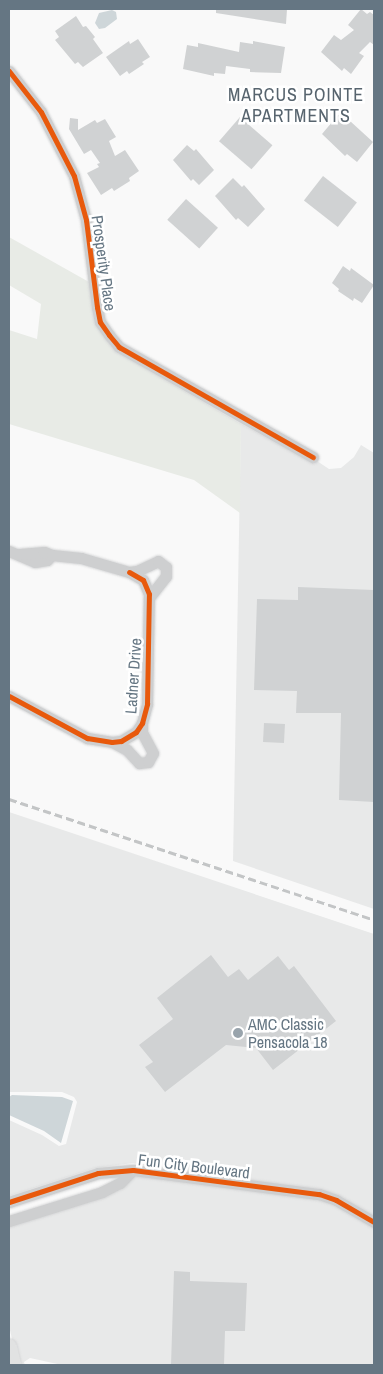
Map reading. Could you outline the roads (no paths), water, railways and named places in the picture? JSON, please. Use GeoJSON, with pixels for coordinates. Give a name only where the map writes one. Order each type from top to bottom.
{"type":"FeatureCollection","features":[{"type":"Feature","properties":{"kind":"main road"},"geometry":{"type":"LineString","coordinates":[[9,1347],[13,1365]]}},
{"type":"Feature","properties":{"kind":"street","name":"Prosperity Place"},"geometry":{"type":"LineString","coordinates":[[9,71],[42,112],[60,145],[80,194],[91,253],[96,307],[100,322],[119,348],[312,457]]}},
{"type":"Feature","properties":{"kind":"street"},"geometry":{"type":"LineString","coordinates":[[14,553],[44,552],[52,555],[81,558],[129,572],[143,580],[148,590],[149,598]]}},
{"type":"Feature","properties":{"kind":"street"},"geometry":{"type":"LineString","coordinates":[[129,572],[142,569],[158,561],[166,567],[166,576],[149,598]]}},
{"type":"Feature","properties":{"kind":"street","name":"Ladner Drive"},"geometry":{"type":"LineString","coordinates":[[9,696],[87,738],[112,742],[127,750],[139,763],[148,762],[154,753],[142,732],[142,723],[147,704],[149,598]]}},
{"type":"Feature","properties":{"kind":"street","name":"Ladner Drive"},"geometry":{"type":"LineString","coordinates":[[112,742],[130,737],[142,723]]}},
{"type":"Feature","properties":{"kind":"street","name":"Fun City Boulevard"},"geometry":{"type":"LineString","coordinates":[[9,1221],[102,1192],[120,1183],[133,1170]]}},
{"type":"Feature","properties":{"kind":"street","name":"Fun City Boulevard"},"geometry":{"type":"LineString","coordinates":[[9,1202],[98,1173],[133,1170],[319,1194],[336,1200],[374,1222]]}},
{"type":"Feature","properties":{"kind":"railway"},"geometry":{"type":"LineString","coordinates":[[9,799],[374,920]]}},
{"type":"Feature","properties":{"kind":"place","name":"AMC Classic Pensacola 18"},"geometry":{"type":"Point","coordinates":[238,1033]}},
{"type":"Feature","properties":{"kind":"district","name":"MARCUS POINTE APARTMENTS"},"geometry":{"type":"Point","coordinates":[296,106]}}]}
